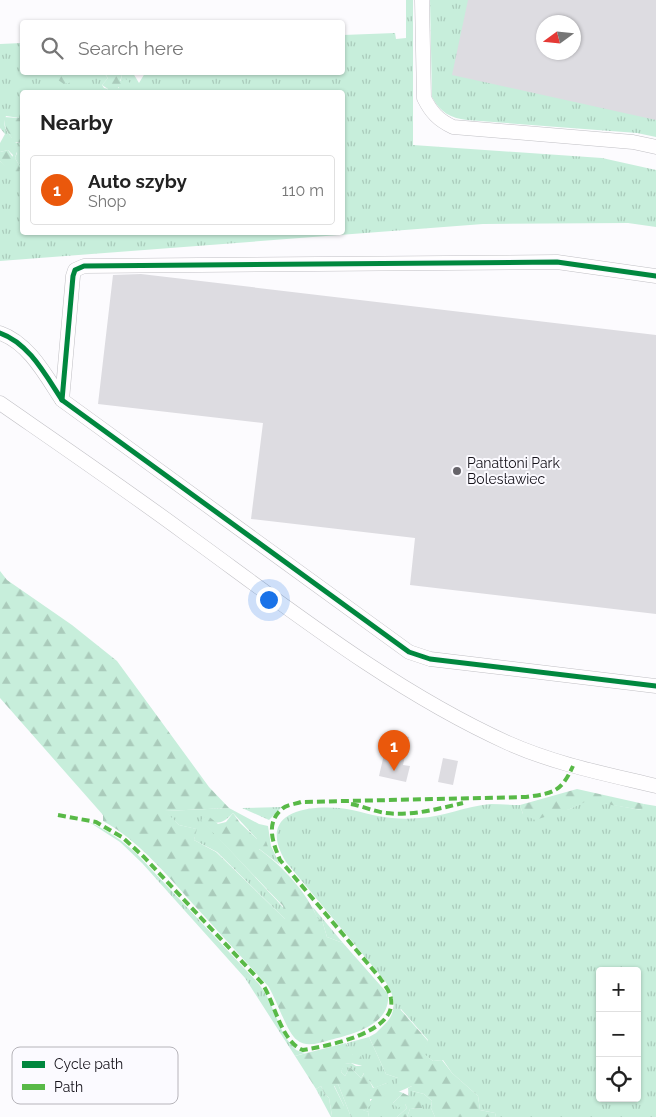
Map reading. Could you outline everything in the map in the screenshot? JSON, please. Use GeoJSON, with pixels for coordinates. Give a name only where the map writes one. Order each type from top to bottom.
{"type":"FeatureCollection","features":[{"type":"Feature","properties":{"kind":"street"},"geometry":{"type":"LineString","coordinates":[[422,0],[424,98],[430,111],[440,121],[453,127],[633,142],[656,147]]}},
{"type":"Feature","properties":{"kind":"street"},"geometry":{"type":"LineString","coordinates":[[62,400],[73,276],[75,270],[84,266],[557,262],[656,276]]}},
{"type":"Feature","properties":{"kind":"street"},"geometry":{"type":"LineString","coordinates":[[0,333],[13,339],[29,353],[62,400],[409,652],[430,659],[656,686]]}},
{"type":"Feature","properties":{"kind":"street"},"geometry":{"type":"LineString","coordinates":[[0,403],[186,534],[261,590],[360,658],[443,709],[510,744],[566,764],[656,786]]}},
{"type":"Feature","properties":{"kind":"green space"},"geometry":{"type":"Polygon","coordinates":[[[406,0],[413,0],[413,145],[602,158],[656,170],[656,227],[628,223],[483,224],[345,235],[345,90],[118,90],[122,75],[134,75],[139,83],[144,75],[345,75],[345,35],[395,33],[396,39],[406,38],[406,0]]]}},
{"type":"Feature","properties":{"kind":"green space"},"geometry":{"type":"Polygon","coordinates":[[[430,0],[474,0],[461,71],[656,115],[656,137],[637,133],[467,120],[455,118],[446,113],[438,107],[432,97],[430,0]]]}},
{"type":"Feature","properties":{"kind":"green space"},"geometry":{"type":"Polygon","coordinates":[[[20,43],[20,75],[106,75],[108,78],[102,85],[107,90],[20,90],[20,118],[6,116],[4,124],[6,131],[16,143],[20,143],[15,158],[19,165],[20,235],[339,235],[0,261],[0,161],[8,168],[13,155],[8,150],[0,152],[0,143],[5,134],[0,128],[0,44],[20,43]]]}},
{"type":"Feature","properties":{"kind":"green space"},"geometry":{"type":"Polygon","coordinates":[[[54,75],[71,75],[73,82],[64,84],[58,80],[57,76],[54,75]]]}},
{"type":"Feature","properties":{"kind":"green space"},"geometry":{"type":"Polygon","coordinates":[[[106,75],[122,75],[120,81],[126,79],[131,84],[123,88],[118,87],[120,90],[107,90],[102,85],[108,78],[106,75]]]}},
{"type":"Feature","properties":{"kind":"green space"},"geometry":{"type":"Polygon","coordinates":[[[20,112],[20,143],[12,142],[4,117],[19,118],[20,112]]]}},
{"type":"Feature","properties":{"kind":"green space"},"geometry":{"type":"Polygon","coordinates":[[[20,146],[20,165],[15,158],[17,153],[15,149],[20,146]]]}},
{"type":"Feature","properties":{"kind":"green space"},"geometry":{"type":"Polygon","coordinates":[[[8,150],[20,168],[19,172],[14,176],[0,161],[0,152],[8,150]]]}},
{"type":"Feature","properties":{"kind":"green space"},"geometry":{"type":"Polygon","coordinates":[[[0,571],[7,580],[72,625],[117,661],[209,787],[229,808],[165,811],[179,825],[197,829],[194,840],[216,852],[285,919],[283,906],[201,820],[207,815],[218,824],[226,822],[233,813],[240,823],[257,839],[265,838],[268,847],[259,849],[277,864],[300,889],[318,919],[322,920],[327,937],[343,943],[388,994],[387,1005],[377,1021],[349,1035],[313,1044],[304,1044],[297,1040],[290,1031],[268,986],[151,858],[128,838],[103,821],[103,815],[0,698],[0,571]]]}},
{"type":"Feature","properties":{"kind":"green space"},"geometry":{"type":"Polygon","coordinates":[[[577,789],[644,804],[642,810],[587,801],[570,809],[535,820],[523,814],[520,805],[577,789]]]}},
{"type":"Feature","properties":{"kind":"green space"},"geometry":{"type":"Polygon","coordinates":[[[587,800],[641,810],[644,804],[656,806],[656,1117],[496,1117],[495,1113],[480,1110],[478,1096],[452,1073],[443,1060],[433,1061],[422,1053],[428,1040],[401,1009],[383,1027],[391,1015],[394,1004],[389,987],[286,862],[278,846],[277,833],[280,823],[288,816],[311,808],[340,808],[406,819],[437,816],[490,804],[520,805],[523,814],[570,809],[587,800]]]}},
{"type":"Feature","properties":{"kind":"green space"},"geometry":{"type":"Polygon","coordinates":[[[282,807],[269,820],[242,808],[282,807]]]}},
{"type":"Feature","properties":{"kind":"green space"},"geometry":{"type":"Polygon","coordinates":[[[229,808],[259,824],[268,826],[271,846],[280,865],[258,848],[257,839],[233,813],[222,822],[202,820],[321,948],[286,920],[217,852],[194,840],[196,829],[179,825],[164,811],[229,808]]]}},
{"type":"Feature","properties":{"kind":"green space"},"geometry":{"type":"Polygon","coordinates":[[[89,822],[126,844],[137,854],[259,984],[267,996],[285,1037],[296,1050],[305,1053],[295,1056],[245,978],[142,863],[120,842],[89,822]]]}},
{"type":"Feature","properties":{"kind":"green space"},"geometry":{"type":"Polygon","coordinates":[[[312,906],[343,943],[327,937],[322,920],[318,920],[312,906]]]}},
{"type":"Feature","properties":{"kind":"green space"},"geometry":{"type":"Polygon","coordinates":[[[400,1009],[428,1041],[423,1053],[433,1061],[442,1060],[452,1073],[478,1096],[480,1110],[495,1113],[496,1117],[435,1117],[431,1108],[432,1101],[424,1094],[412,1091],[412,1086],[398,1092],[396,1087],[398,1078],[386,1074],[369,1037],[376,1033],[400,1009]]]}},
{"type":"Feature","properties":{"kind":"green space"},"geometry":{"type":"Polygon","coordinates":[[[369,1037],[386,1074],[398,1078],[398,1091],[403,1093],[393,1103],[405,1104],[407,1108],[397,1117],[368,1117],[369,1112],[362,1110],[387,1083],[374,1088],[364,1073],[361,1078],[350,1067],[345,1076],[341,1072],[344,1064],[351,1063],[356,1066],[362,1066],[350,1052],[347,1043],[369,1037]]]}},
{"type":"Feature","properties":{"kind":"green space"},"geometry":{"type":"Polygon","coordinates":[[[346,1043],[353,1055],[361,1056],[363,1066],[351,1063],[345,1064],[341,1072],[345,1076],[350,1067],[361,1078],[365,1072],[373,1088],[387,1083],[392,1094],[379,1099],[370,1099],[370,1106],[363,1110],[369,1112],[368,1117],[351,1117],[338,1084],[334,1086],[344,1106],[344,1117],[332,1116],[329,1098],[321,1086],[316,1089],[295,1056],[346,1043]]]}},
{"type":"Feature","properties":{"kind":"green space"},"geometry":{"type":"Polygon","coordinates":[[[338,1084],[351,1117],[331,1117],[316,1089],[321,1086],[329,1098],[332,1116],[344,1106],[334,1085],[338,1084]]]}},
{"type":"Feature","properties":{"kind":"green space"},"geometry":{"type":"Polygon","coordinates":[[[412,1086],[412,1091],[424,1094],[432,1101],[431,1108],[435,1117],[407,1117],[410,1109],[422,1108],[409,1102],[408,1088],[412,1086]]]}},
{"type":"Feature","properties":{"kind":"green space"},"geometry":{"type":"Polygon","coordinates":[[[403,1093],[409,1096],[409,1102],[421,1100],[422,1108],[410,1109],[407,1117],[397,1117],[407,1108],[405,1104],[398,1108],[393,1103],[403,1093]]]}},
{"type":"Feature","properties":{"kind":"building"},"geometry":{"type":"Polygon","coordinates":[[[468,0],[656,0],[656,120],[452,75],[468,0]]]}},
{"type":"Feature","properties":{"kind":"building","name":"Panattoni Park Bolesławiec"},"geometry":{"type":"Polygon","coordinates":[[[141,274],[656,335],[656,614],[410,585],[415,538],[251,519],[263,423],[98,404],[113,275],[141,274]]]}},
{"type":"Feature","properties":{"kind":"building"},"geometry":{"type":"Polygon","coordinates":[[[389,733],[409,737],[403,765],[410,766],[406,782],[379,776],[389,733]]]}},
{"type":"Feature","properties":{"kind":"building"},"geometry":{"type":"Polygon","coordinates":[[[443,758],[458,761],[453,785],[438,782],[443,758]]]}},
{"type":"Feature","properties":{"kind":"marked path"},"geometry":{"type":"LineString","coordinates":[[58,815],[96,822],[122,837],[144,857],[262,983],[284,1031],[295,1046],[303,1050],[343,1041],[372,1029],[383,1021],[390,1011],[391,999],[388,990],[380,978],[280,860],[273,840],[272,827],[274,820],[282,809],[301,802],[536,796],[556,790],[565,781],[573,766]]}},
{"type":"Feature","properties":{"kind":"marked path"},"geometry":{"type":"LineString","coordinates":[[351,804],[385,813],[405,814],[463,803]]}},
{"type":"Feature","properties":{"kind":"cycle path"},"geometry":{"type":"LineString","coordinates":[[62,400],[73,276],[75,270],[84,266],[557,262],[656,276]]}},
{"type":"Feature","properties":{"kind":"cycle path"},"geometry":{"type":"LineString","coordinates":[[0,333],[20,344],[28,352],[62,400],[409,652],[430,659],[656,686]]}},
{"type":"Feature","properties":{"kind":"place","name":"Panattoni Park Bolesławiec"},"geometry":{"type":"Point","coordinates":[457,471]}},
{"type":"Feature","properties":{"kind":"place","name":"Auto szyby"},"geometry":{"type":"Point","coordinates":[394,771]}}]}
